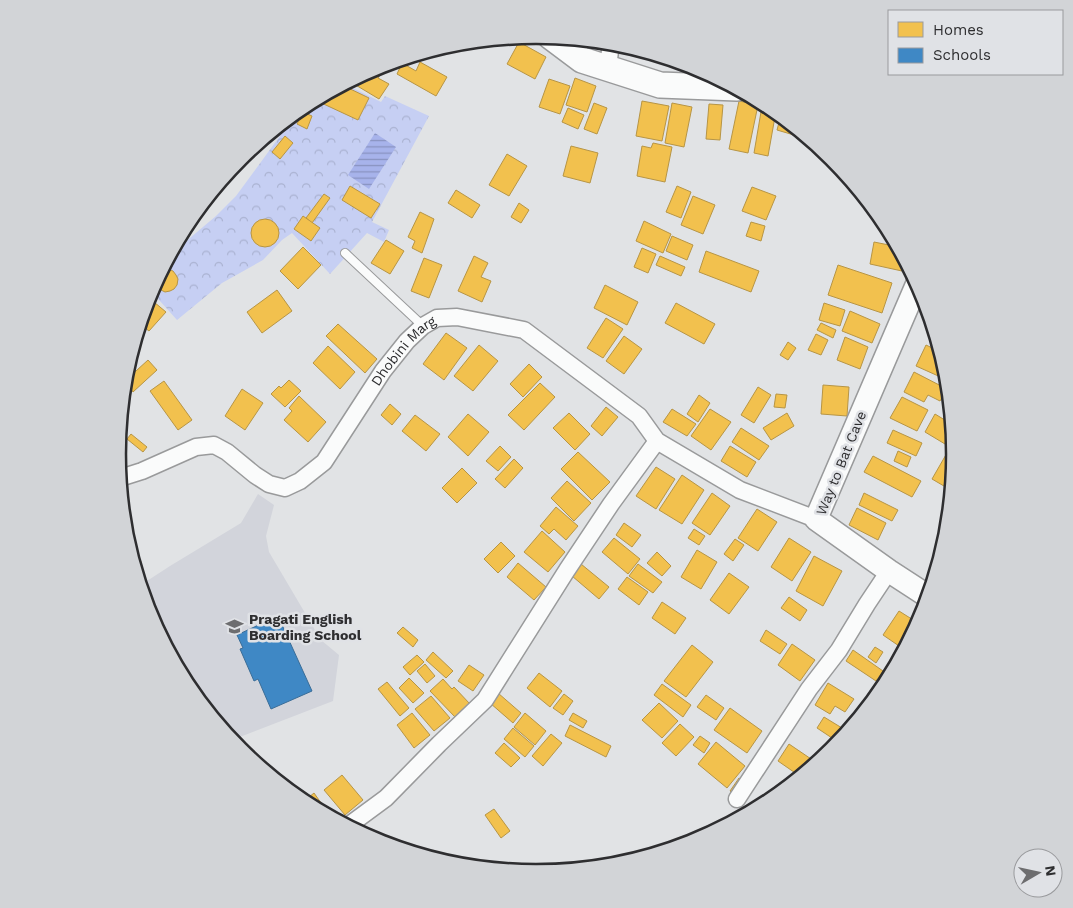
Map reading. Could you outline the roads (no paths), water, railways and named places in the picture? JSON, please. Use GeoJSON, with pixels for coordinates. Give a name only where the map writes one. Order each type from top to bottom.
{"type":"FeatureCollection","features":[{"type":"Feature","properties":{"kind":"main road"},"geometry":{"type":"LineString","coordinates":[[562,45],[582,60],[660,85],[721,87]]}},
{"type":"Feature","properties":{"kind":"main road","name":"Way to Bat Cave"},"geometry":{"type":"LineString","coordinates":[[914,292],[816,519],[888,571],[923,593]]}},
{"type":"Feature","properties":{"kind":"street"},"geometry":{"type":"LineString","coordinates":[[608,68],[610,51]]}},
{"type":"Feature","properties":{"kind":"street","name":"Dhobini Marg"},"geometry":{"type":"LineString","coordinates":[[127,476],[196,447],[214,445],[227,452],[254,475],[269,484],[285,488],[300,481],[324,462],[384,371],[407,340],[423,326],[437,318],[456,317],[524,330],[640,416],[657,441],[740,490],[816,519]]}},
{"type":"Feature","properties":{"kind":"street"},"geometry":{"type":"LineString","coordinates":[[354,822],[386,798],[485,700],[572,562],[657,441]]}},
{"type":"Feature","properties":{"kind":"street"},"geometry":{"type":"LineString","coordinates":[[737,800],[809,689],[839,650],[888,571]]}},
{"type":"Feature","properties":{"kind":"lane"},"geometry":{"type":"LineString","coordinates":[[345,253],[423,326]]}},
{"type":"Feature","properties":{"kind":"place","name":"Pragati English Boarding School"},"geometry":{"type":"Point","coordinates":[235,627]}}]}
